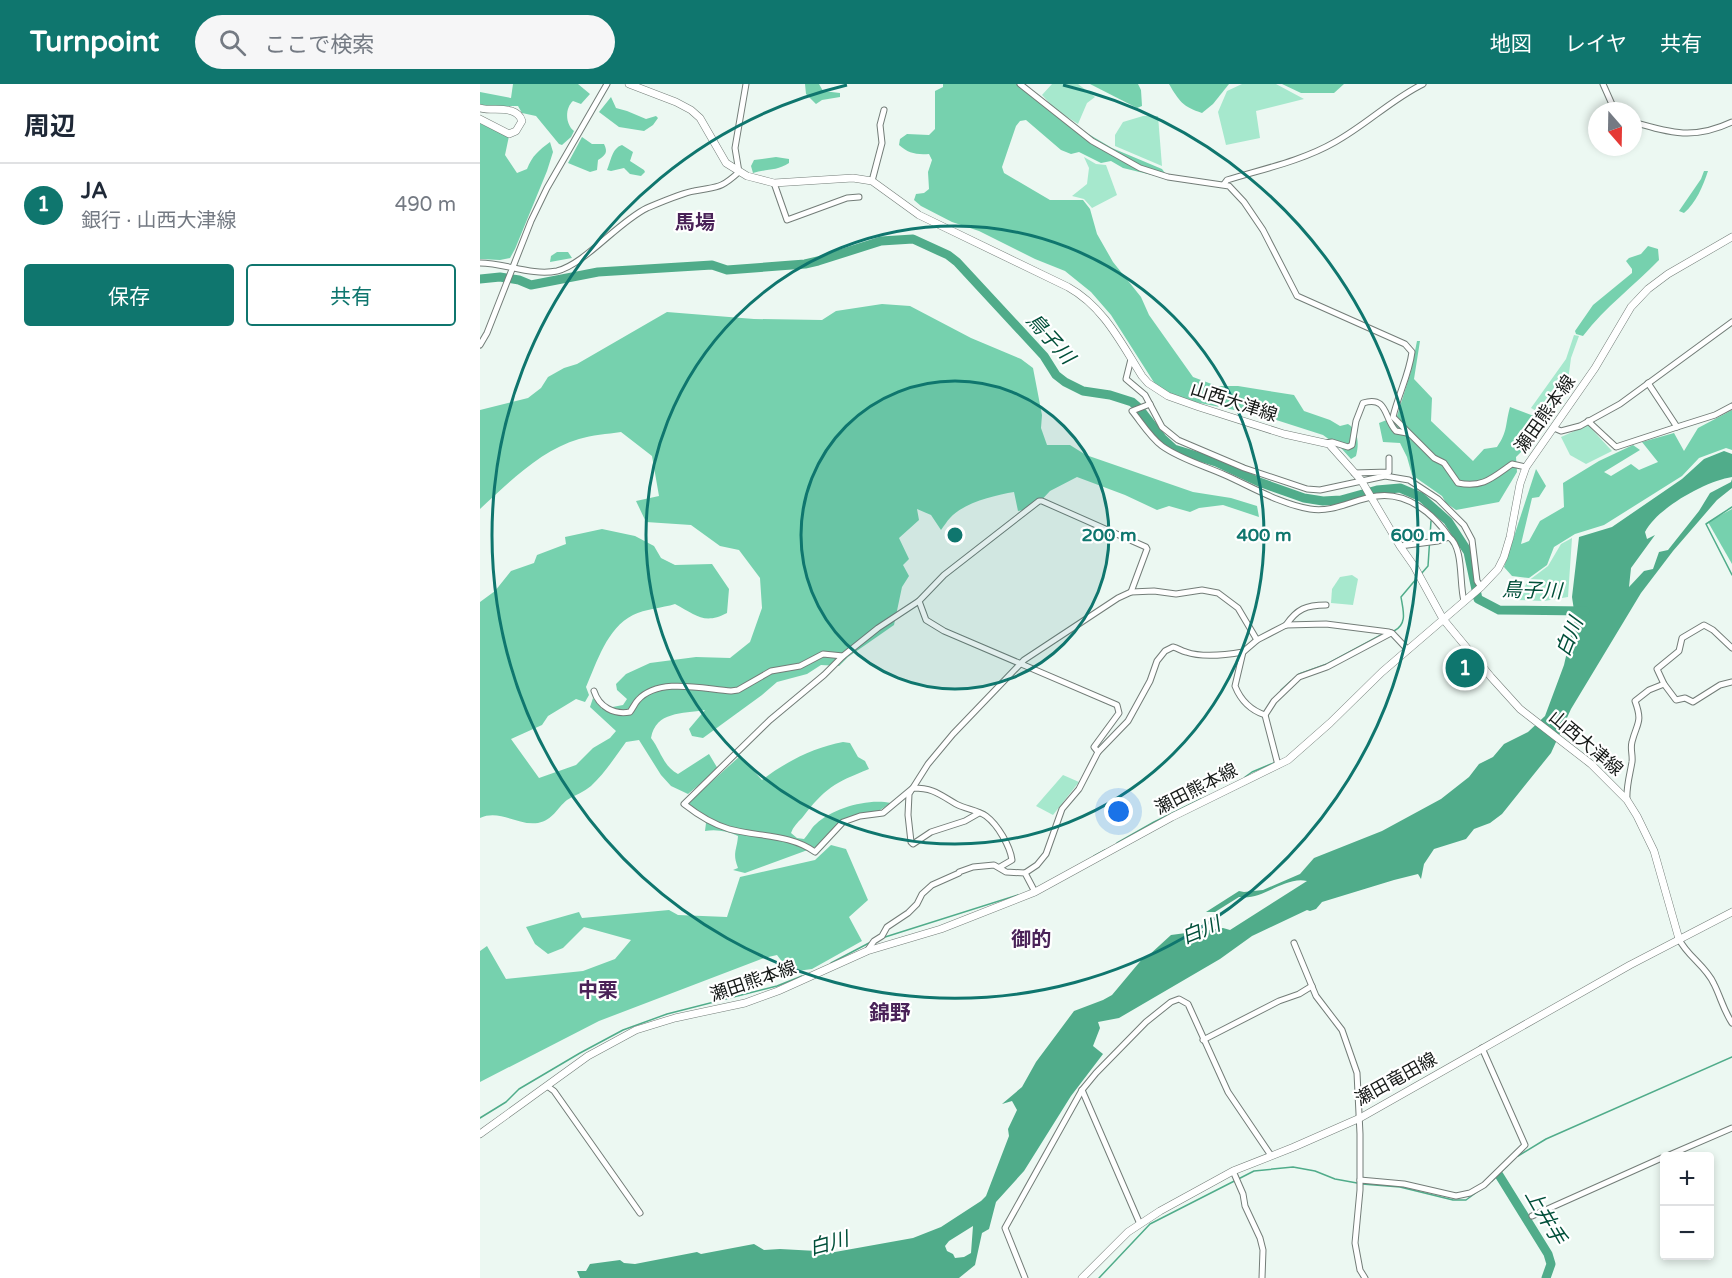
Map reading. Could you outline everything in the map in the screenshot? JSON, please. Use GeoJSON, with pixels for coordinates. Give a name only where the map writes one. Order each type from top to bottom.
{"type":"FeatureCollection","features":[{"type":"Feature","properties":{"kind":"main road","name":"山西大津線"},"geometry":{"type":"LineString","coordinates":[[629,84],[691,110],[700,118],[726,163],[739,172],[774,183],[853,178],[872,182],[919,215],[1082,294],[1102,315],[1148,383],[1168,396],[1253,424],[1329,444],[1361,481],[1414,566],[1443,619],[1491,677],[1520,709],[1591,764],[1627,800],[1654,851],[1679,939]]}},
{"type":"Feature","properties":{"kind":"main road"},"geometry":{"type":"LineString","coordinates":[[480,108],[512,110],[520,116],[522,121],[516,131],[509,134],[480,119]]}},
{"type":"Feature","properties":{"kind":"main road","name":"瀬田熊本線"},"geometry":{"type":"LineString","coordinates":[[480,1134],[588,1056],[636,1030],[675,1018],[745,1003],[778,991],[867,951],[941,928],[1035,892],[1172,817],[1295,755],[1408,650],[1481,587],[1498,568],[1510,537],[1520,484],[1526,467],[1595,368],[1631,307],[1668,274],[1732,237]]}},
{"type":"Feature","properties":{"kind":"main road","name":"瀬田竜田線"},"geometry":{"type":"LineString","coordinates":[[1082,1278],[1115,1244],[1160,1211],[1233,1171],[1360,1118],[1482,1048],[1732,912]]}},
{"type":"Feature","properties":{"kind":"street"},"geometry":{"type":"LineString","coordinates":[[480,345],[505,292],[531,221],[547,188],[607,84]]}},
{"type":"Feature","properties":{"kind":"street"},"geometry":{"type":"LineString","coordinates":[[480,263],[513,269],[555,271],[570,267],[612,232],[646,208],[694,191],[715,189],[727,183],[739,172],[735,148],[746,84]]}},
{"type":"Feature","properties":{"kind":"street"},"geometry":{"type":"LineString","coordinates":[[1020,84],[1092,141],[1140,168],[1185,181],[1224,184],[1233,189],[1263,230],[1297,296],[1405,344],[1412,352],[1393,417],[1434,458],[1444,463],[1458,483],[1472,486],[1484,483],[1512,464],[1526,467]]}},
{"type":"Feature","properties":{"kind":"street"},"geometry":{"type":"LineString","coordinates":[[1224,184],[1227,180],[1301,157],[1334,143],[1406,93],[1423,84]]}},
{"type":"Feature","properties":{"kind":"street"},"geometry":{"type":"LineString","coordinates":[[1603,84],[1611,102]]}},
{"type":"Feature","properties":{"kind":"street"},"geometry":{"type":"LineString","coordinates":[[872,182],[882,143],[880,125],[884,110]]}},
{"type":"Feature","properties":{"kind":"street"},"geometry":{"type":"LineString","coordinates":[[1642,125],[1669,133],[1707,133],[1732,122]]}},
{"type":"Feature","properties":{"kind":"street"},"geometry":{"type":"LineString","coordinates":[[774,183],[787,220],[847,198],[859,197]]}},
{"type":"Feature","properties":{"kind":"street"},"geometry":{"type":"LineString","coordinates":[[1554,428],[1561,431],[1588,422],[1620,404],[1732,322]]}},
{"type":"Feature","properties":{"kind":"street"},"geometry":{"type":"LineString","coordinates":[[1131,359],[1126,379],[1145,395],[1162,427],[1178,440],[1244,468],[1307,489],[1320,490],[1385,476],[1409,480],[1438,499],[1464,525],[1472,540],[1478,581],[1481,587]]}},
{"type":"Feature","properties":{"kind":"street"},"geometry":{"type":"LineString","coordinates":[[1648,383],[1677,427]]}},
{"type":"Feature","properties":{"kind":"street"},"geometry":{"type":"LineString","coordinates":[[1323,443],[1332,442],[1348,447],[1352,445],[1361,406],[1369,401],[1375,401],[1385,408],[1390,423],[1396,431],[1407,433]]}},
{"type":"Feature","properties":{"kind":"street"},"geometry":{"type":"LineString","coordinates":[[1149,404],[1132,411],[1152,436],[1165,447],[1291,505],[1310,509],[1331,509],[1378,496],[1399,497],[1417,504],[1454,540],[1464,601]]}},
{"type":"Feature","properties":{"kind":"street"},"geometry":{"type":"LineString","coordinates":[[1588,422],[1616,447],[1715,415],[1732,406]]}},
{"type":"Feature","properties":{"kind":"street"},"geometry":{"type":"LineString","coordinates":[[1354,473],[1389,472],[1389,458]]}},
{"type":"Feature","properties":{"kind":"street"},"geometry":{"type":"LineString","coordinates":[[1000,867],[1012,860],[1011,850],[986,816],[958,805],[927,788],[913,788],[883,813],[860,816],[843,822],[815,852],[793,840],[728,828],[697,814],[684,804],[770,720],[843,656],[878,628],[919,601],[944,575],[1024,512],[1042,501],[1146,547],[1131,592]]}},
{"type":"Feature","properties":{"kind":"street"},"geometry":{"type":"LineString","coordinates":[[1400,546],[1438,541],[1449,537]]}},
{"type":"Feature","properties":{"kind":"street"},"geometry":{"type":"LineString","coordinates":[[979,813],[965,821],[931,832],[913,844],[911,842],[908,815],[909,794],[928,764],[953,734],[1022,663],[1118,598],[1131,592],[1154,591],[1176,594],[1202,591],[1218,593],[1238,608],[1257,640]]}},
{"type":"Feature","properties":{"kind":"street"},"geometry":{"type":"LineString","coordinates":[[919,601],[926,620],[937,627],[1117,705],[1119,713],[1094,747],[1098,752]]}},
{"type":"Feature","properties":{"kind":"street"},"geometry":{"type":"LineString","coordinates":[[867,951],[874,941],[882,936],[887,927],[917,904],[922,894],[932,885],[973,867],[994,865],[1006,872],[1025,873],[1037,865],[1046,854],[1062,809],[1079,789],[1098,752],[1128,722],[1150,681],[1157,661],[1165,651],[1173,647],[1186,652],[1205,654],[1228,655],[1243,652],[1257,640],[1286,625],[1302,609],[1310,605],[1326,605]]}},
{"type":"Feature","properties":{"kind":"street"},"geometry":{"type":"LineString","coordinates":[[1286,625],[1326,624],[1392,633],[1408,650]]}},
{"type":"Feature","properties":{"kind":"street"},"geometry":{"type":"LineString","coordinates":[[1732,648],[1713,630],[1704,625],[1682,638],[1679,651],[1657,669],[1664,684],[1676,700],[1685,698],[1693,702],[1720,685],[1732,682]]}},
{"type":"Feature","properties":{"kind":"street"},"geometry":{"type":"LineString","coordinates":[[1278,765],[1265,715],[1274,701],[1299,677],[1339,662],[1352,652],[1392,633]]}},
{"type":"Feature","properties":{"kind":"street"},"geometry":{"type":"LineString","coordinates":[[1243,652],[1235,686],[1254,712],[1265,715]]}},
{"type":"Feature","properties":{"kind":"street"},"geometry":{"type":"LineString","coordinates":[[594,691],[601,704],[621,714],[630,712],[638,699],[654,689],[680,687],[738,690],[771,671],[800,666],[823,654],[843,656]]}},
{"type":"Feature","properties":{"kind":"street"},"geometry":{"type":"LineString","coordinates":[[1627,800],[1632,760],[1631,745],[1640,723],[1635,701],[1649,690],[1664,684]]}},
{"type":"Feature","properties":{"kind":"street"},"geometry":{"type":"LineString","coordinates":[[1025,873],[1035,892]]}},
{"type":"Feature","properties":{"kind":"street"},"geometry":{"type":"LineString","coordinates":[[1679,939],[1683,947],[1704,968],[1732,1023]]}},
{"type":"Feature","properties":{"kind":"street"},"geometry":{"type":"LineString","coordinates":[[1294,943],[1322,1006],[1342,1030],[1357,1073],[1360,1183],[1355,1243],[1360,1270],[1365,1278]]}},
{"type":"Feature","properties":{"kind":"street"},"geometry":{"type":"LineString","coordinates":[[1203,1040],[1312,986]]}},
{"type":"Feature","properties":{"kind":"street"},"geometry":{"type":"LineString","coordinates":[[1025,1278],[1005,1228],[1082,1090],[1102,1066],[1146,1022],[1171,1002],[1179,999],[1188,1004],[1228,1092],[1270,1154],[1273,1155]]}},
{"type":"Feature","properties":{"kind":"street"},"geometry":{"type":"LineString","coordinates":[[1360,1183],[1387,1181],[1456,1196],[1463,1195],[1484,1185],[1525,1145],[1482,1048]]}},
{"type":"Feature","properties":{"kind":"street"},"geometry":{"type":"LineString","coordinates":[[547,1086],[554,1091],[640,1213]]}},
{"type":"Feature","properties":{"kind":"street"},"geometry":{"type":"LineString","coordinates":[[1082,1090],[1140,1224]]}},
{"type":"Feature","properties":{"kind":"street"},"geometry":{"type":"LineString","coordinates":[[1677,1152],[1732,1128]]}},
{"type":"Feature","properties":{"kind":"street"},"geometry":{"type":"LineString","coordinates":[[1532,1216],[1660,1160]]}},
{"type":"Feature","properties":{"kind":"street"},"geometry":{"type":"LineString","coordinates":[[1233,1171],[1243,1194],[1245,1206],[1260,1238],[1263,1250],[1263,1278]]}},
{"type":"Feature","properties":{"kind":"shaded area"},"geometry":{"type":"Polygon","coordinates":[[[513,84],[578,84],[590,94],[581,104],[573,101],[570,104],[567,112],[569,124],[574,131],[571,137],[562,145],[559,144],[536,116],[522,113],[518,106],[480,106],[480,92],[511,98],[513,84]]]}},
{"type":"Feature","properties":{"kind":"shaded area"},"geometry":{"type":"Polygon","coordinates":[[[805,84],[819,84],[823,91],[840,93],[840,97],[822,100],[816,104],[806,94],[805,84]]]}},
{"type":"Feature","properties":{"kind":"shaded area"},"geometry":{"type":"Polygon","coordinates":[[[943,84],[1021,84],[1034,99],[1075,126],[1112,148],[1162,169],[1165,173],[1160,177],[1123,168],[1111,161],[1101,163],[1079,152],[1071,154],[1061,150],[1026,120],[1020,121],[1016,126],[1002,167],[1004,173],[1050,200],[1083,200],[1090,209],[1097,234],[1113,262],[1141,297],[1149,315],[1193,377],[1217,386],[1238,386],[1294,395],[1304,411],[1340,426],[1348,424],[1352,427],[1357,438],[1356,456],[1351,459],[1341,448],[1323,435],[1264,416],[1190,401],[1167,392],[1155,384],[1111,315],[1091,292],[1065,271],[979,231],[952,222],[914,200],[916,194],[924,193],[929,189],[928,172],[932,160],[929,154],[909,152],[899,145],[900,139],[907,134],[929,135],[935,129],[935,91],[943,87],[943,84]]]}},
{"type":"Feature","properties":{"kind":"shaded area"},"geometry":{"type":"Polygon","coordinates":[[[1052,84],[1078,84],[1095,97],[1087,103],[1078,124],[1055,109],[1042,95],[1052,84]]]}},
{"type":"Feature","properties":{"kind":"shaded area"},"geometry":{"type":"Polygon","coordinates":[[[1090,84],[1138,84],[1141,90],[1142,106],[1137,108],[1090,84]]]}},
{"type":"Feature","properties":{"kind":"shaded area"},"geometry":{"type":"Polygon","coordinates":[[[1169,84],[1229,84],[1213,104],[1202,113],[1182,103],[1169,84]]]}},
{"type":"Feature","properties":{"kind":"shaded area"},"geometry":{"type":"Polygon","coordinates":[[[1242,84],[1276,84],[1304,99],[1256,111],[1260,138],[1226,145],[1218,112],[1227,91],[1242,84]]]}},
{"type":"Feature","properties":{"kind":"shaded area"},"geometry":{"type":"Polygon","coordinates":[[[1282,84],[1344,84],[1334,93],[1301,93],[1282,84]]]}},
{"type":"Feature","properties":{"kind":"shaded area"},"geometry":{"type":"Polygon","coordinates":[[[611,97],[616,108],[646,119],[656,116],[658,118],[644,131],[619,127],[599,112],[611,97]]]}},
{"type":"Feature","properties":{"kind":"shaded area"},"geometry":{"type":"Polygon","coordinates":[[[1143,116],[1158,116],[1162,166],[1115,146],[1115,135],[1123,122],[1143,116]]]}},
{"type":"Feature","properties":{"kind":"shaded area"},"geometry":{"type":"Polygon","coordinates":[[[480,120],[509,136],[505,155],[517,173],[527,169],[536,154],[550,142],[553,152],[515,249],[510,258],[500,260],[480,259],[480,120]]]}},
{"type":"Feature","properties":{"kind":"shaded area"},"geometry":{"type":"Polygon","coordinates":[[[582,137],[592,144],[604,144],[606,153],[598,160],[597,170],[590,172],[568,163],[582,137]]]}},
{"type":"Feature","properties":{"kind":"shaded area"},"geometry":{"type":"Polygon","coordinates":[[[622,145],[633,152],[630,161],[644,170],[641,176],[630,174],[624,168],[607,170],[614,152],[622,145]]]}},
{"type":"Feature","properties":{"kind":"shaded area"},"geometry":{"type":"Polygon","coordinates":[[[776,157],[789,159],[789,163],[753,173],[751,166],[754,160],[776,157]]]}},
{"type":"Feature","properties":{"kind":"shaded area"},"geometry":{"type":"Polygon","coordinates":[[[1084,157],[1096,164],[1106,165],[1117,195],[1092,208],[1084,199],[1072,196],[1087,184],[1089,168],[1084,157]]]}},
{"type":"Feature","properties":{"kind":"shaded area"},"geometry":{"type":"Polygon","coordinates":[[[1704,171],[1708,171],[1696,199],[1684,213],[1679,211],[1701,179],[1704,171]]]}},
{"type":"Feature","properties":{"kind":"shaded area"},"geometry":{"type":"Polygon","coordinates":[[[1648,246],[1658,249],[1659,260],[1583,336],[1576,334],[1575,331],[1593,305],[1632,273],[1626,261],[1641,254],[1648,246]]]}},
{"type":"Feature","properties":{"kind":"shaded area"},"geometry":{"type":"Polygon","coordinates":[[[557,252],[568,252],[572,258],[550,262],[551,256],[557,252]]]}},
{"type":"Feature","properties":{"kind":"shaded area"},"geometry":{"type":"Polygon","coordinates":[[[882,304],[910,306],[971,338],[1021,359],[1033,368],[1042,415],[1041,428],[1047,445],[1070,445],[1086,455],[1193,492],[1231,498],[1257,506],[1259,517],[1223,505],[1199,508],[1190,512],[1169,506],[1157,510],[1077,477],[1050,491],[1034,508],[1018,511],[1014,492],[980,500],[956,513],[941,530],[931,515],[917,509],[919,520],[899,538],[909,559],[903,565],[909,576],[902,587],[894,625],[848,657],[839,666],[821,665],[807,674],[777,682],[703,738],[692,736],[689,729],[705,710],[671,715],[658,723],[651,738],[673,771],[678,774],[709,754],[718,769],[688,794],[671,786],[661,775],[639,740],[626,742],[591,786],[567,800],[551,817],[543,821],[523,822],[495,815],[480,818],[480,602],[495,591],[511,571],[534,563],[537,555],[566,544],[565,537],[602,529],[635,536],[654,546],[661,558],[675,565],[712,564],[729,589],[727,613],[719,617],[700,617],[675,604],[633,615],[616,628],[594,667],[586,687],[589,695],[585,702],[576,699],[548,716],[542,725],[511,739],[539,778],[576,765],[593,748],[610,738],[616,731],[590,707],[593,698],[602,709],[623,705],[627,699],[617,690],[616,684],[626,674],[650,663],[696,657],[730,658],[750,642],[762,608],[760,578],[739,550],[720,546],[691,525],[646,522],[636,501],[659,496],[652,456],[621,432],[584,438],[551,451],[526,468],[480,509],[480,410],[528,398],[541,388],[548,377],[577,364],[667,312],[754,319],[822,320],[836,311],[882,304]]]}},
{"type":"Feature","properties":{"kind":"shaded area"},"geometry":{"type":"Polygon","coordinates":[[[1574,335],[1579,336],[1571,358],[1568,381],[1561,398],[1546,416],[1531,408],[1566,359],[1574,335]]]}},
{"type":"Feature","properties":{"kind":"shaded area"},"geometry":{"type":"Polygon","coordinates":[[[1417,341],[1420,341],[1414,379],[1432,398],[1431,421],[1473,461],[1484,449],[1497,447],[1505,432],[1510,407],[1539,418],[1546,427],[1516,457],[1517,472],[1499,502],[1456,510],[1446,503],[1442,496],[1412,475],[1400,443],[1383,442],[1379,423],[1397,416],[1411,371],[1417,341]]]}},
{"type":"Feature","properties":{"kind":"shaded area"},"geometry":{"type":"Polygon","coordinates":[[[1732,410],[1732,450],[1726,448],[1699,458],[1682,476],[1604,525],[1575,534],[1554,547],[1547,565],[1529,578],[1512,576],[1504,567],[1536,469],[1546,486],[1539,497],[1532,498],[1521,544],[1529,541],[1540,521],[1564,507],[1563,483],[1599,461],[1633,445],[1640,450],[1604,472],[1611,476],[1631,464],[1639,470],[1658,462],[1642,442],[1674,433],[1684,451],[1698,428],[1732,410]]]}},
{"type":"Feature","properties":{"kind":"shaded area"},"geometry":{"type":"Polygon","coordinates":[[[1588,425],[1612,451],[1586,464],[1570,455],[1561,437],[1588,425]]]}},
{"type":"Feature","properties":{"kind":"shaded area"},"geometry":{"type":"Polygon","coordinates":[[[1732,509],[1732,564],[1708,522],[1732,509]]]}},
{"type":"Feature","properties":{"kind":"shaded area"},"geometry":{"type":"Polygon","coordinates":[[[1572,538],[1568,597],[1544,601],[1517,600],[1528,581],[1548,566],[1561,544],[1572,538]]]}},
{"type":"Feature","properties":{"kind":"shaded area"},"geometry":{"type":"Polygon","coordinates":[[[1352,575],[1358,579],[1353,605],[1331,603],[1332,589],[1340,577],[1352,575]]]}},
{"type":"Feature","properties":{"kind":"shaded area"},"geometry":{"type":"Polygon","coordinates":[[[843,742],[850,743],[858,757],[865,761],[869,769],[847,778],[824,793],[795,825],[791,833],[797,838],[804,839],[823,818],[841,809],[862,803],[891,803],[877,812],[848,819],[824,844],[745,873],[733,870],[738,868],[735,855],[738,836],[722,831],[705,831],[706,823],[688,803],[740,756],[762,780],[801,756],[843,742]]]}},
{"type":"Feature","properties":{"kind":"shaded area"},"geometry":{"type":"Polygon","coordinates":[[[1063,775],[1079,782],[1053,815],[1036,806],[1063,775]]]}},
{"type":"Feature","properties":{"kind":"shaded area"},"geometry":{"type":"Polygon","coordinates":[[[831,845],[846,849],[868,900],[849,917],[862,941],[812,969],[790,972],[777,955],[764,958],[599,1021],[480,1082],[480,951],[487,946],[506,979],[583,971],[615,959],[631,940],[584,927],[563,948],[548,954],[535,944],[526,927],[579,912],[582,918],[669,910],[678,915],[727,917],[740,877],[815,860],[831,845]]]}},
{"type":"Feature","properties":{"kind":"water","name":"白川"},"geometry":{"type":"Polygon","coordinates":[[[1724,451],[1732,454],[1732,477],[1709,484],[1683,497],[1651,523],[1645,532],[1647,539],[1655,535],[1631,568],[1629,587],[1644,571],[1653,569],[1659,552],[1668,550],[1699,511],[1710,493],[1731,482],[1732,479],[1732,488],[1717,500],[1641,593],[1571,709],[1551,753],[1502,814],[1490,823],[1474,829],[1466,839],[1434,849],[1424,864],[1421,879],[1418,874],[1322,902],[1316,909],[1307,910],[1252,936],[1220,959],[1119,1018],[1098,1022],[1100,1028],[1093,1046],[1103,1054],[1071,1096],[1024,1171],[996,1202],[989,1229],[982,1233],[975,1265],[959,1278],[580,1278],[577,1271],[586,1271],[590,1264],[620,1260],[624,1263],[635,1264],[754,1244],[764,1250],[835,1252],[913,1238],[941,1227],[981,1201],[986,1196],[1009,1136],[1008,1129],[1017,1110],[1012,1101],[1002,1104],[1022,1087],[1036,1062],[1074,1011],[1112,995],[1143,958],[1171,935],[1223,928],[1230,930],[1307,881],[1298,880],[1257,895],[1239,897],[1215,912],[1206,912],[1239,891],[1263,890],[1300,874],[1314,858],[1382,831],[1441,799],[1469,777],[1479,764],[1493,757],[1504,744],[1528,732],[1545,716],[1564,665],[1575,617],[1572,597],[1579,537],[1612,527],[1682,479],[1704,459],[1724,451]],[[973,1226],[945,1246],[955,1258],[971,1253],[973,1226]]]}},
{"type":"Feature","properties":{"kind":"waterway","name":"鳥子川"},"geometry":{"type":"LineString","coordinates":[[480,279],[500,277],[519,280],[531,285],[598,272],[712,265],[727,270],[805,264],[881,241],[913,239],[948,255],[957,262],[1044,356],[1056,375],[1083,391],[1110,395],[1132,402],[1174,449],[1216,462],[1259,482],[1304,498],[1323,501],[1341,500],[1377,490],[1400,488],[1421,497],[1448,521],[1468,552],[1478,599],[1499,610],[1585,611]]}},
{"type":"Feature","properties":{"kind":"waterway","name":"鳥子川"},"geometry":{"type":"LineString","coordinates":[[1432,512],[1433,507]]}},
{"type":"Feature","properties":{"kind":"waterway"},"geometry":{"type":"LineString","coordinates":[[1732,507],[1706,524],[1732,575]]}},
{"type":"Feature","properties":{"kind":"waterway"},"geometry":{"type":"LineString","coordinates":[[1421,574],[1428,566],[1431,521]]}},
{"type":"Feature","properties":{"kind":"waterway"},"geometry":{"type":"LineString","coordinates":[[1394,631],[1403,621],[1401,597],[1417,578]]}},
{"type":"Feature","properties":{"kind":"waterway"},"geometry":{"type":"LineString","coordinates":[[1299,674],[1327,664],[1381,635]]}},
{"type":"Feature","properties":{"kind":"waterway"},"geometry":{"type":"LineString","coordinates":[[1281,690],[1291,681]]}},
{"type":"Feature","properties":{"kind":"waterway"},"geometry":{"type":"LineString","coordinates":[[1245,777],[1276,762]]}},
{"type":"Feature","properties":{"kind":"waterway"},"geometry":{"type":"LineString","coordinates":[[1117,843],[1201,799]]}},
{"type":"Feature","properties":{"kind":"waterway"},"geometry":{"type":"LineString","coordinates":[[1094,856],[1105,850]]}},
{"type":"Feature","properties":{"kind":"waterway"},"geometry":{"type":"LineString","coordinates":[[882,938],[1018,895]]}},
{"type":"Feature","properties":{"kind":"waterway"},"geometry":{"type":"LineString","coordinates":[[831,963],[869,943]]}},
{"type":"Feature","properties":{"kind":"waterway"},"geometry":{"type":"LineString","coordinates":[[480,1118],[506,1102],[519,1089],[623,1030],[667,1014],[777,986],[802,976]]}},
{"type":"Feature","properties":{"kind":"waterway"},"geometry":{"type":"LineString","coordinates":[[1518,1156],[1546,1139],[1732,1057]]}},
{"type":"Feature","properties":{"kind":"waterway","name":"上井手"},"geometry":{"type":"LineString","coordinates":[[1492,1181],[1508,1165]]}},
{"type":"Feature","properties":{"kind":"waterway"},"geometry":{"type":"LineString","coordinates":[[1099,1278],[1150,1224],[1254,1171],[1293,1167],[1357,1183]]}},
{"type":"Feature","properties":{"kind":"waterway","name":"上井手"},"geometry":{"type":"LineString","coordinates":[[1499,1175],[1548,1254],[1551,1264],[1546,1278]]}},
{"type":"Feature","properties":{"kind":"waterway"},"geometry":{"type":"LineString","coordinates":[[1362,1184],[1400,1187],[1453,1200],[1466,1200],[1481,1189]]}},
{"type":"Feature","properties":{"kind":"place","name":"JA"},"geometry":{"type":"Point","coordinates":[1465,668]}},
{"type":"Feature","properties":{"kind":"district","name":"馬場"},"geometry":{"type":"Point","coordinates":[695,223]}},
{"type":"Feature","properties":{"kind":"district","name":"御的"},"geometry":{"type":"Point","coordinates":[1031,940]}},
{"type":"Feature","properties":{"kind":"district","name":"中栗"},"geometry":{"type":"Point","coordinates":[598,991]}},
{"type":"Feature","properties":{"kind":"district","name":"錦野"},"geometry":{"type":"Point","coordinates":[890,1013]}}]}
